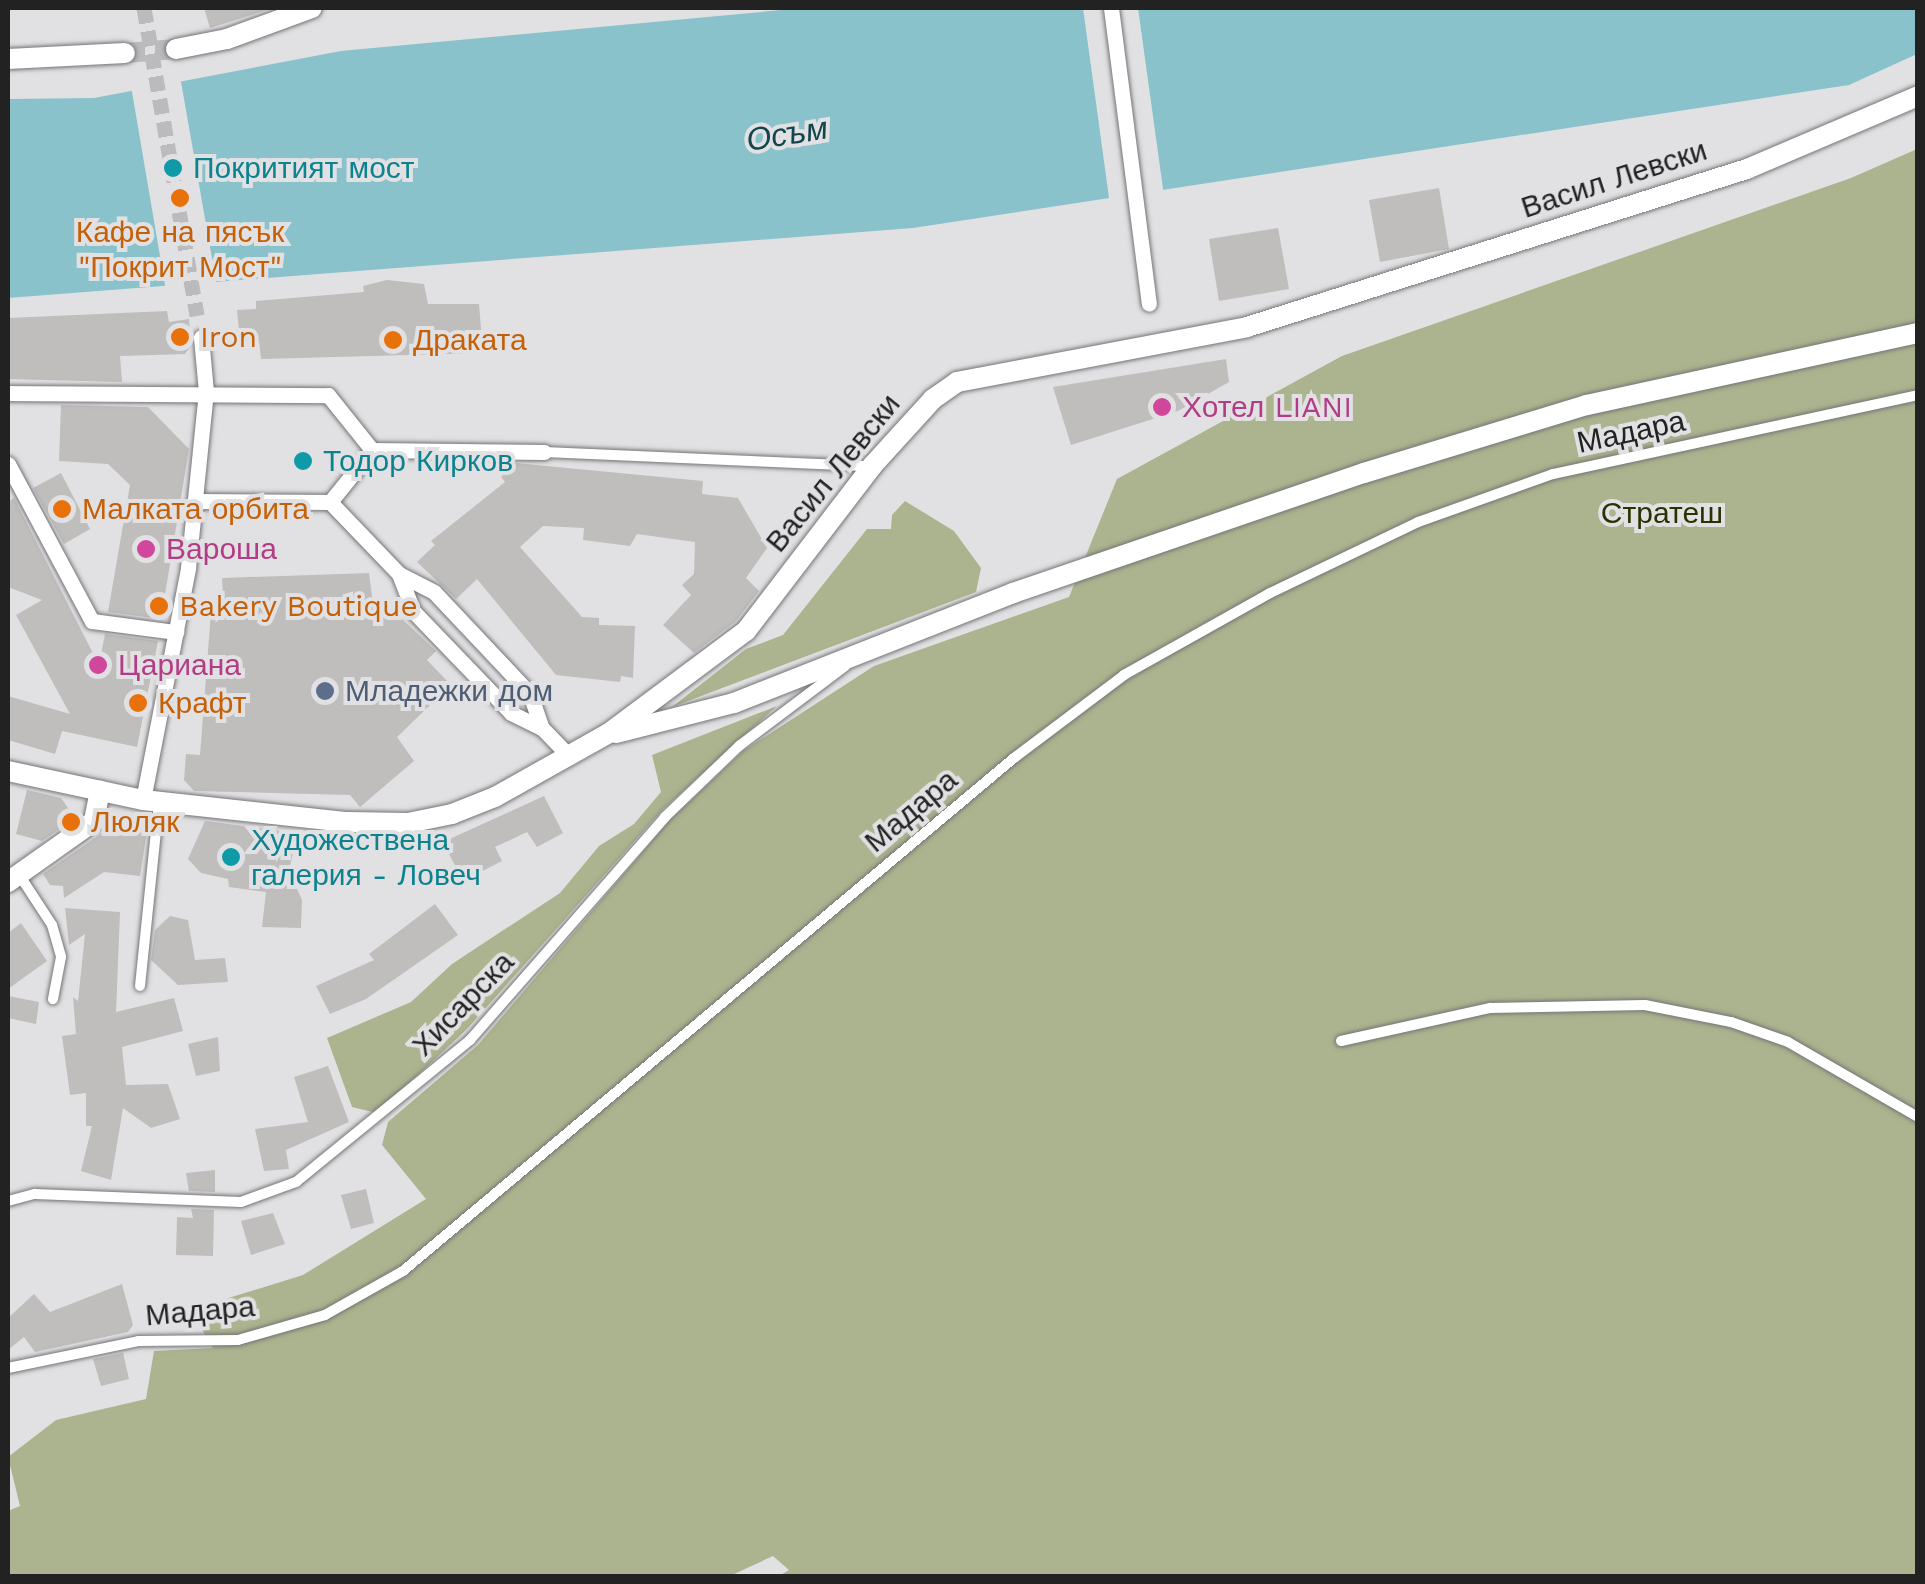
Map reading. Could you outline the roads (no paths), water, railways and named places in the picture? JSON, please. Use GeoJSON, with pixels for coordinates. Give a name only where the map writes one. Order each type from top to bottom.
{"type":"FeatureCollection","features":[{"type":"Feature","properties":{"kind":"street"},"geometry":{"type":"LineString","coordinates":[[176,49],[227,39],[312,8]]}},
{"type":"Feature","properties":{"kind":"street"},"geometry":{"type":"LineString","coordinates":[[1111,8],[1149,304]]}},
{"type":"Feature","properties":{"kind":"street"},"geometry":{"type":"LineString","coordinates":[[8,59],[125,53]]}},
{"type":"Feature","properties":{"kind":"street","name":"Васил Левски"},"geometry":{"type":"LineString","coordinates":[[8,771],[151,800],[408,823],[495,797],[609,734],[746,631],[872,466],[932,399],[957,382],[1247,327],[1748,169],[1918,96]]}},
{"type":"Feature","properties":{"kind":"street"},"geometry":{"type":"LineString","coordinates":[[609,734],[734,703],[1170,536],[1587,405],[1918,333]]}},
{"type":"Feature","properties":{"kind":"street"},"geometry":{"type":"LineString","coordinates":[[151,800],[196,501],[206,392],[200,337]]}},
{"type":"Feature","properties":{"kind":"street"},"geometry":{"type":"LineString","coordinates":[[8,393],[328,395],[372,450]]}},
{"type":"Feature","properties":{"kind":"street"},"geometry":{"type":"LineString","coordinates":[[372,450],[544,452]]}},
{"type":"Feature","properties":{"kind":"street"},"geometry":{"type":"LineString","coordinates":[[330,502],[372,450]]}},
{"type":"Feature","properties":{"kind":"street"},"geometry":{"type":"LineString","coordinates":[[8,464],[92,622],[176,632]]}},
{"type":"Feature","properties":{"kind":"street"},"geometry":{"type":"LineString","coordinates":[[196,501],[330,502],[399,574],[434,592],[518,681],[542,728],[570,757]]}},
{"type":"Feature","properties":{"kind":"street"},"geometry":{"type":"LineString","coordinates":[[399,574],[413,611],[511,713],[542,728]]}},
{"type":"Feature","properties":{"kind":"street"},"geometry":{"type":"LineString","coordinates":[[13,877],[94,821],[100,791]]}},
{"type":"Feature","properties":{"kind":"lane","name":"Мадара"},"geometry":{"type":"LineString","coordinates":[[8,1368],[138,1341],[238,1340],[325,1316],[403,1270],[1014,758],[1124,675],[1270,593],[1418,522],[1553,474],[1918,395]]}},
{"type":"Feature","properties":{"kind":"lane"},"geometry":{"type":"LineString","coordinates":[[544,452],[872,466]]}},
{"type":"Feature","properties":{"kind":"lane","name":"Хисарска"},"geometry":{"type":"LineString","coordinates":[[8,1201],[35,1194],[241,1202],[296,1182],[470,1040],[665,818],[739,746],[867,650]]}},
{"type":"Feature","properties":{"kind":"lane"},"geometry":{"type":"LineString","coordinates":[[140,986],[151,800]]}},
{"type":"Feature","properties":{"kind":"lane"},"geometry":{"type":"LineString","coordinates":[[13,877],[52,925],[61,957],[54,998]]}},
{"type":"Feature","properties":{"kind":"lane"},"geometry":{"type":"LineString","coordinates":[[1341,1041],[1490,1008],[1646,1005],[1731,1022],[1788,1042],[1918,1117]]}},
{"type":"Feature","properties":{"kind":"water","name":"Осъм"},"geometry":{"type":"Polygon","coordinates":[[[803,8],[1917,8],[1917,54],[1849,85],[913,228],[8,298],[8,99],[94,98],[341,51],[803,8]]]}},
{"type":"Feature","properties":{"kind":"tunnel"},"geometry":{"type":"LineString","coordinates":[[144,8],[197,315]]}},
{"type":"Feature","properties":{"kind":"tunnel"},"geometry":{"type":"LineString","coordinates":[[125,53],[176,49]]}},
{"type":"Feature","properties":{"kind":"place","name":"Покритият мост"},"geometry":{"type":"Point","coordinates":[173,168]}},
{"type":"Feature","properties":{"kind":"place","name":"Кафе на пясък \"Покрит Мост\""},"geometry":{"type":"Point","coordinates":[180,198]}},
{"type":"Feature","properties":{"kind":"place","name":"Iron"},"geometry":{"type":"Point","coordinates":[180,337]}},
{"type":"Feature","properties":{"kind":"place","name":"Драката"},"geometry":{"type":"Point","coordinates":[393,340]}},
{"type":"Feature","properties":{"kind":"place","name":"Хотел LIANI"},"geometry":{"type":"Point","coordinates":[1162,407]}},
{"type":"Feature","properties":{"kind":"place","name":"Тодор Кирков"},"geometry":{"type":"Point","coordinates":[303,461]}},
{"type":"Feature","properties":{"kind":"place","name":"Малката орбита"},"geometry":{"type":"Point","coordinates":[62,509]}},
{"type":"Feature","properties":{"kind":"place","name":"Вароша"},"geometry":{"type":"Point","coordinates":[146,549]}},
{"type":"Feature","properties":{"kind":"place","name":"Bakery Boutique"},"geometry":{"type":"Point","coordinates":[159,606]}},
{"type":"Feature","properties":{"kind":"place","name":"Цариана"},"geometry":{"type":"Point","coordinates":[98,665]}},
{"type":"Feature","properties":{"kind":"place","name":"Младежки дом"},"geometry":{"type":"Point","coordinates":[325,691]}},
{"type":"Feature","properties":{"kind":"place","name":"Крафт"},"geometry":{"type":"Point","coordinates":[138,703]}},
{"type":"Feature","properties":{"kind":"place","name":"Люляк"},"geometry":{"type":"Point","coordinates":[71,822]}},
{"type":"Feature","properties":{"kind":"place","name":"Художествена галерия - Ловеч"},"geometry":{"type":"Point","coordinates":[231,857]}},
{"type":"Feature","properties":{"kind":"park label","name":"Стратеш"},"geometry":{"type":"Point","coordinates":[1662,513]}}]}
